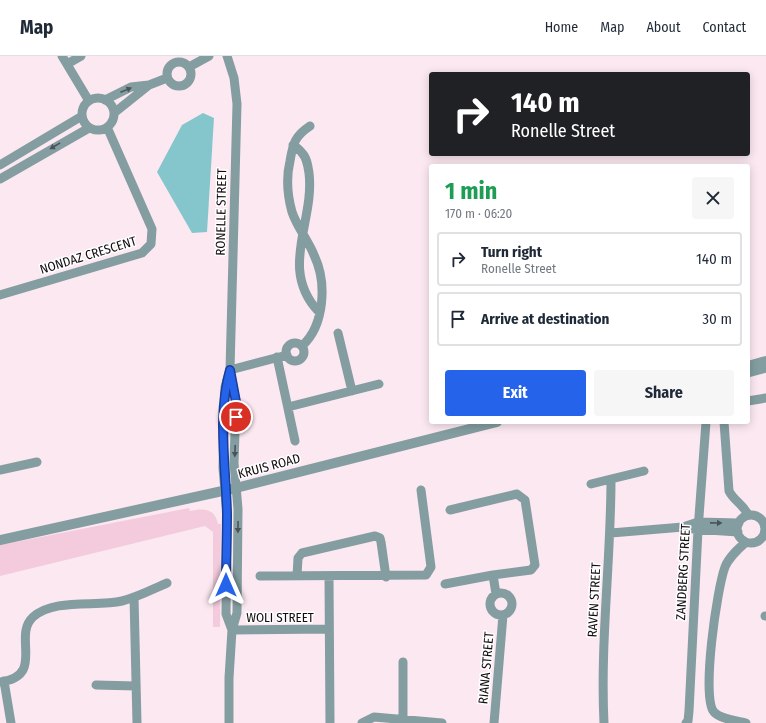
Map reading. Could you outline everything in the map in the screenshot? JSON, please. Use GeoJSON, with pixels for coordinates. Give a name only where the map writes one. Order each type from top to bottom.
{"type":"FeatureCollection","features":[{"type":"Feature","properties":{"kind":"street"},"geometry":{"type":"LineString","coordinates":[[62,56],[89,101]]}},
{"type":"Feature","properties":{"kind":"street"},"geometry":{"type":"LineString","coordinates":[[67,64],[81,56]]}},
{"type":"Feature","properties":{"kind":"street"},"geometry":{"type":"LineString","coordinates":[[189,67],[209,56]]}},
{"type":"Feature","properties":{"kind":"street","name":"RONELLE STREET"},"geometry":{"type":"LineString","coordinates":[[228,56],[234,78],[237,104],[230,370],[236,402],[234,463],[238,509],[237,613],[232,630],[229,678],[229,723]]}},
{"type":"Feature","properties":{"kind":"street"},"geometry":{"type":"LineString","coordinates":[[174,62],[182,62],[189,67],[190,78],[182,85],[174,85],[167,78],[168,68],[174,62]]}},
{"type":"Feature","properties":{"kind":"street"},"geometry":{"type":"LineString","coordinates":[[105,100],[131,87],[149,85],[167,78]]}},
{"type":"Feature","properties":{"kind":"street"},"geometry":{"type":"LineString","coordinates":[[114,113],[149,85]]}},
{"type":"Feature","properties":{"kind":"street"},"geometry":{"type":"LineString","coordinates":[[98,98],[105,100],[111,106],[114,113],[112,121],[107,128],[100,130],[89,128],[85,124],[82,116],[83,109],[89,101],[98,98]]}},
{"type":"Feature","properties":{"kind":"street"},"geometry":{"type":"LineString","coordinates":[[0,165],[82,116]]}},
{"type":"Feature","properties":{"kind":"street"},"geometry":{"type":"LineString","coordinates":[[302,346],[307,341],[316,325],[319,312],[321,288],[315,256],[295,220],[288,196],[288,170],[293,145],[300,132],[310,126]]}},
{"type":"Feature","properties":{"kind":"street"},"geometry":{"type":"LineString","coordinates":[[0,179],[89,128]]}},
{"type":"Feature","properties":{"kind":"street","name":"NONDAZ CRESCENT"},"geometry":{"type":"LineString","coordinates":[[0,295],[142,253],[151,244],[152,229],[107,128]]}},
{"type":"Feature","properties":{"kind":"street"},"geometry":{"type":"LineString","coordinates":[[293,145],[305,158],[310,180],[309,200],[302,231],[299,266],[300,280],[308,298],[319,312]]}},
{"type":"Feature","properties":{"kind":"street"},"geometry":{"type":"LineString","coordinates":[[338,333],[352,391]]}},
{"type":"Feature","properties":{"kind":"street"},"geometry":{"type":"LineString","coordinates":[[297,344],[302,346],[304,354],[299,361],[290,360],[287,355],[287,349],[291,345],[297,344]]}},
{"type":"Feature","properties":{"kind":"street"},"geometry":{"type":"LineString","coordinates":[[230,370],[287,355]]}},
{"type":"Feature","properties":{"kind":"street"},"geometry":{"type":"LineString","coordinates":[[277,357],[295,441]]}},
{"type":"Feature","properties":{"kind":"street"},"geometry":{"type":"LineString","coordinates":[[750,365],[766,361]]}},
{"type":"Feature","properties":{"kind":"street"},"geometry":{"type":"LineString","coordinates":[[750,372],[766,368]]}},
{"type":"Feature","properties":{"kind":"street","name":"RONELLE STREET"},"geometry":{"type":"LineString","coordinates":[[230,370],[225,387],[223,468],[225,491],[226,614],[232,630]]}},
{"type":"Feature","properties":{"kind":"street"},"geometry":{"type":"LineString","coordinates":[[288,407],[379,384]]}},
{"type":"Feature","properties":{"kind":"street"},"geometry":{"type":"LineString","coordinates":[[750,401],[766,398]]}},
{"type":"Feature","properties":{"kind":"street","name":"KRUIS ROAD"},"geometry":{"type":"LineString","coordinates":[[0,540],[225,491],[489,424]]}},
{"type":"Feature","properties":{"kind":"street","name":"ZANDBERG STREET"},"geometry":{"type":"LineString","coordinates":[[686,723],[688,720],[689,711],[698,526],[706,424]]}},
{"type":"Feature","properties":{"kind":"street"},"geometry":{"type":"LineString","coordinates":[[724,424],[729,491],[734,498],[743,505],[748,515]]}},
{"type":"Feature","properties":{"kind":"street"},"geometry":{"type":"LineString","coordinates":[[0,470],[37,462]]}},
{"type":"Feature","properties":{"kind":"street"},"geometry":{"type":"LineString","coordinates":[[591,484],[644,471]]}},
{"type":"Feature","properties":{"kind":"street","name":"RAVEN STREET"},"geometry":{"type":"LineString","coordinates":[[604,723],[602,688],[611,533],[611,479]]}},
{"type":"Feature","properties":{"kind":"street"},"geometry":{"type":"LineString","coordinates":[[260,576],[421,577],[429,572],[431,567],[422,490]]}},
{"type":"Feature","properties":{"kind":"street"},"geometry":{"type":"LineString","coordinates":[[445,584],[531,570],[535,565],[525,500],[523,497],[517,494],[450,510]]}},
{"type":"Feature","properties":{"kind":"street"},"geometry":{"type":"LineString","coordinates":[[746,542],[740,536],[738,527],[743,518],[748,515],[760,518],[765,525],[765,533],[758,541],[746,542],[729,560],[721,585],[712,647],[709,702],[717,715],[746,723]]}},
{"type":"Feature","properties":{"kind":"street"},"geometry":{"type":"LineString","coordinates":[[611,533],[698,526],[738,527]]}},
{"type":"Feature","properties":{"kind":"street"},"geometry":{"type":"LineString","coordinates":[[297,576],[298,558],[302,553],[375,536],[380,538],[382,542],[386,576]]}},
{"type":"Feature","properties":{"kind":"street","name":"WOLI STREET"},"geometry":{"type":"LineString","coordinates":[[329,576],[328,629],[330,723]]}},
{"type":"Feature","properties":{"kind":"street"},"geometry":{"type":"LineString","coordinates":[[493,576],[496,594],[491,600],[491,608],[496,614],[503,615],[512,608],[512,600],[507,594],[496,594]]}},
{"type":"Feature","properties":{"kind":"street"},"geometry":{"type":"LineString","coordinates":[[10,723],[2,682],[18,676],[25,666],[27,626],[36,615],[42,611],[67,604],[111,602],[134,597],[167,583]]}},
{"type":"Feature","properties":{"kind":"street"},"geometry":{"type":"LineString","coordinates":[[134,597],[137,723]]}},
{"type":"Feature","properties":{"kind":"street","name":"RIANA STREET"},"geometry":{"type":"LineString","coordinates":[[494,723],[503,615]]}},
{"type":"Feature","properties":{"kind":"street","name":"WOLI STREET"},"geometry":{"type":"LineString","coordinates":[[232,630],[328,629]]}},
{"type":"Feature","properties":{"kind":"street"},"geometry":{"type":"LineString","coordinates":[[403,662],[403,719]]}},
{"type":"Feature","properties":{"kind":"street"},"geometry":{"type":"LineString","coordinates":[[96,685],[136,686]]}},
{"type":"Feature","properties":{"kind":"street"},"geometry":{"type":"LineString","coordinates":[[362,723],[374,717],[442,723]]}},
{"type":"Feature","properties":{"kind":"shaded area"},"geometry":{"type":"Polygon","coordinates":[[[189,508],[190,511],[208,510],[214,515],[218,524],[221,524],[220,627],[213,627],[213,532],[205,526],[0,576],[0,545],[189,508]]]}},
{"type":"Feature","properties":{"kind":"water"},"geometry":{"type":"Polygon","coordinates":[[[203,113],[214,118],[207,232],[192,233],[157,172],[182,125],[203,113]]]}},
{"type":"Feature","properties":{"kind":"route"},"geometry":{"type":"LineString","coordinates":[[226,585],[227,514],[223,468],[225,387],[230,370],[236,402],[236,417]]}}]}
